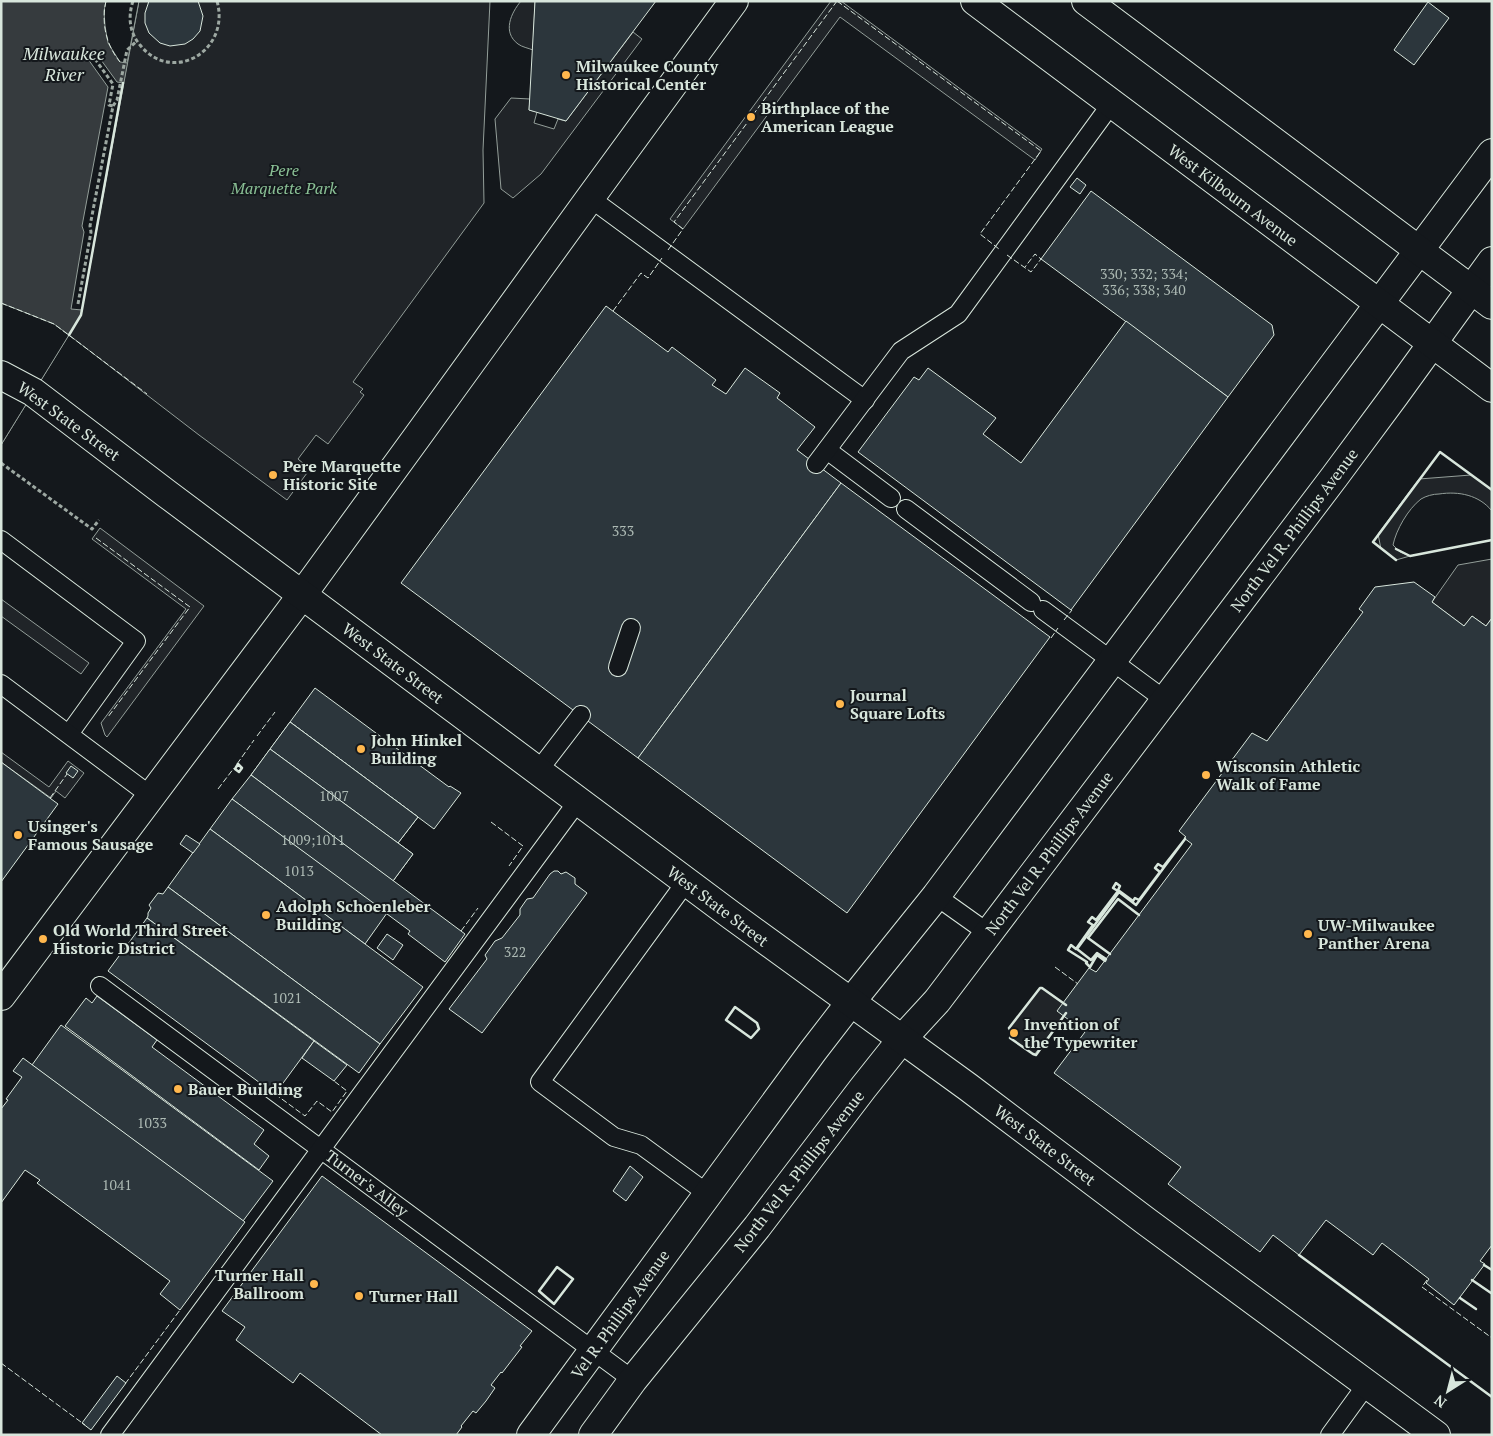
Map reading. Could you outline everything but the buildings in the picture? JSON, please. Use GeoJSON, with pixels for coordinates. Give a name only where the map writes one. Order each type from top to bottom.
{"type":"FeatureCollection","features":[{"type":"Feature","properties":{"kind":"street"},"geometry":{"type":"LineString","coordinates":[[1,996],[302,595],[734,1]]}},
{"type":"Feature","properties":{"kind":"street","name":"West Kilbourn Avenue"},"geometry":{"type":"LineString","coordinates":[[976,1],[1492,388]]}},
{"type":"Feature","properties":{"kind":"street"},"geometry":{"type":"LineString","coordinates":[[1086,1],[1481,297]]}},
{"type":"Feature","properties":{"kind":"street"},"geometry":{"type":"LineString","coordinates":[[708,1194],[850,1003],[936,896],[1492,153]]}},
{"type":"Feature","properties":{"kind":"street","name":"North Vel R. Phillips Avenue"},"geometry":{"type":"LineString","coordinates":[[593,1435],[634,1380],[757,1227],[902,1039],[937,1000],[1347,460],[1432,343],[1481,297],[1492,260]]}},
{"type":"Feature","properties":{"kind":"street","name":"West State Street"},"geometry":{"type":"LineString","coordinates":[[1,375],[34,392],[686,882],[902,1039],[1436,1435]]}},
{"type":"Feature","properties":{"kind":"street","name":"Vel R. Phillips Avenue"},"geometry":{"type":"LineString","coordinates":[[531,1435],[708,1194]]}},
{"type":"Feature","properties":{"kind":"lane"},"geometry":{"type":"LineString","coordinates":[[816,464],[901,351],[958,314],[1112,103]]}},
{"type":"Feature","properties":{"kind":"lane"},"geometry":{"type":"LineString","coordinates":[[590,198],[865,400]]}},
{"type":"Feature","properties":{"kind":"lane"},"geometry":{"type":"LineString","coordinates":[[827,450],[891,498]]}},
{"type":"Feature","properties":{"kind":"lane"},"geometry":{"type":"LineString","coordinates":[[906,509],[1165,700]]}},
{"type":"Feature","properties":{"kind":"lane"},"geometry":{"type":"LineString","coordinates":[[1,540],[136,641],[69,734]]}},
{"type":"Feature","properties":{"kind":"lane"},"geometry":{"type":"LineString","coordinates":[[618,667],[631,628]]}},
{"type":"Feature","properties":{"kind":"lane"},"geometry":{"type":"LineString","coordinates":[[1,684],[151,796]]}},
{"type":"Feature","properties":{"kind":"lane"},"geometry":{"type":"LineString","coordinates":[[538,771],[580,715]]}},
{"type":"Feature","properties":{"kind":"lane"},"geometry":{"type":"LineString","coordinates":[[110,1435],[578,801]]}},
{"type":"Feature","properties":{"kind":"lane"},"geometry":{"type":"LineString","coordinates":[[686,882],[540,1082],[614,1137],[641,1145],[708,1194]]}},
{"type":"Feature","properties":{"kind":"lane"},"geometry":{"type":"LineString","coordinates":[[936,896],[988,933]]}},
{"type":"Feature","properties":{"kind":"lane","name":"Turner's Alley"},"geometry":{"type":"LineString","coordinates":[[100,986],[634,1380]]}},
{"type":"Feature","properties":{"kind":"lane"},"geometry":{"type":"LineString","coordinates":[[1330,1435],[1367,1384]]}},
{"type":"Feature","properties":{"kind":"path"},"geometry":{"type":"LineString","coordinates":[[133,1],[130,12],[130,24],[137,41],[148,53],[164,61],[183,62],[196,57],[208,48],[214,40],[218,31],[220,17],[216,1]]}},
{"type":"Feature","properties":{"kind":"path"},"geometry":{"type":"LineString","coordinates":[[78,304],[91,232],[90,226],[113,106],[117,100],[127,50],[137,41]]}},
{"type":"Feature","properties":{"kind":"path"},"geometry":{"type":"LineString","coordinates":[[95,59],[113,84],[109,104],[113,106]]}},
{"type":"Feature","properties":{"kind":"path"},"geometry":{"type":"LineString","coordinates":[[1,463],[92,529],[98,520]]}},
{"type":"Feature","properties":{"kind":"green space","name":"Pere Marquette Park"},"geometry":{"type":"Polygon","coordinates":[[[106,1],[490,1],[483,150],[484,203],[353,382],[363,389],[360,392],[364,395],[328,444],[316,435],[298,459],[310,469],[287,500],[69,335],[81,315],[127,64],[106,1]]]}},
{"type":"Feature","properties":{"kind":"green space"},"geometry":{"type":"Polygon","coordinates":[[[521,1],[535,1],[533,50],[518,44],[510,34],[511,17],[521,1]]]}},
{"type":"Feature","properties":{"kind":"green space"},"geometry":{"type":"Polygon","coordinates":[[[831,1],[841,1],[1042,149],[1035,160],[840,17],[683,229],[670,219],[831,1]]]}},
{"type":"Feature","properties":{"kind":"green space"},"geometry":{"type":"Polygon","coordinates":[[[633,32],[642,39],[541,174],[513,198],[501,189],[495,119],[511,98],[530,99],[529,110],[537,112],[534,123],[554,129],[558,119],[566,121],[633,32]]]}},
{"type":"Feature","properties":{"kind":"green space"},"geometry":{"type":"Polygon","coordinates":[[[1471,475],[1492,490],[1492,511],[1481,501],[1468,495],[1446,493],[1427,496],[1416,503],[1407,514],[1393,545],[1400,552],[1410,556],[1396,560],[1381,549],[1378,534],[1419,479],[1471,475]]]}},
{"type":"Feature","properties":{"kind":"green space"},"geometry":{"type":"Polygon","coordinates":[[[100,528],[204,606],[107,737],[101,723],[186,609],[92,539],[100,528]]]}},
{"type":"Feature","properties":{"kind":"green space"},"geometry":{"type":"Polygon","coordinates":[[[1492,559],[1492,618],[1486,626],[1472,616],[1464,626],[1432,602],[1458,565],[1492,559]]]}},
{"type":"Feature","properties":{"kind":"green space"},"geometry":{"type":"Polygon","coordinates":[[[1,599],[89,663],[81,674],[1,616],[1,599]]]}},
{"type":"Feature","properties":{"kind":"green space"},"geometry":{"type":"Polygon","coordinates":[[[1,752],[49,787],[68,761],[84,773],[65,798],[56,791],[51,798],[1,762],[1,752]]]}},
{"type":"Feature","properties":{"kind":"green space"},"geometry":{"type":"Polygon","coordinates":[[[1040,988],[1070,1008],[1034,1055],[1010,1038],[1012,1033],[1009,1028],[1040,988]]]}},
{"type":"Feature","properties":{"kind":"water","name":"Milwaukee River"},"geometry":{"type":"Polygon","coordinates":[[[1,1],[139,1],[81,315],[1,445],[1,1]]]}},
{"type":"Feature","properties":{"kind":"pier"},"geometry":{"type":"Polygon","coordinates":[[[106,1],[139,1],[127,63],[120,62],[108,43],[104,11],[106,1]]]}},
{"type":"Feature","properties":{"kind":"pier"},"geometry":{"type":"Polygon","coordinates":[[[96,53],[117,82],[123,83],[82,310],[71,309],[84,232],[82,226],[108,87],[88,59],[96,53]]]}},
{"type":"Feature","properties":{"kind":"pier"},"geometry":{"type":"Polygon","coordinates":[[[1,303],[54,324],[69,335],[1,445],[1,303]]]}},
{"type":"Feature","properties":{"kind":"fence"},"geometry":{"type":"LineString","coordinates":[[106,1],[104,17],[106,33],[111,48],[120,62]]}},
{"type":"Feature","properties":{"kind":"fence"},"geometry":{"type":"LineString","coordinates":[[837,1],[1041,151],[980,234],[999,249]]}},
{"type":"Feature","properties":{"kind":"fence"},"geometry":{"type":"LineString","coordinates":[[668,250],[683,229],[674,222],[837,1]]}},
{"type":"Feature","properties":{"kind":"fence"},"geometry":{"type":"LineString","coordinates":[[1007,255],[1031,272],[1041,259],[1035,254],[1025,267]]}},
{"type":"Feature","properties":{"kind":"fence"},"geometry":{"type":"LineString","coordinates":[[613,311],[641,273],[648,278],[662,258]]}},
{"type":"Feature","properties":{"kind":"fence"},"geometry":{"type":"LineString","coordinates":[[1,303],[54,324],[147,394]]}},
{"type":"Feature","properties":{"kind":"fence"},"geometry":{"type":"LineString","coordinates":[[96,538],[190,607],[108,717]]}},
{"type":"Feature","properties":{"kind":"fence"},"geometry":{"type":"LineString","coordinates":[[1064,620],[1072,610]]}},
{"type":"Feature","properties":{"kind":"fence"},"geometry":{"type":"LineString","coordinates":[[1051,638],[1058,628]]}},
{"type":"Feature","properties":{"kind":"fence"},"geometry":{"type":"LineString","coordinates":[[257,736],[275,712]]}},
{"type":"Feature","properties":{"kind":"fence"},"geometry":{"type":"LineString","coordinates":[[237,764],[254,740]]}},
{"type":"Feature","properties":{"kind":"fence"},"geometry":{"type":"LineString","coordinates":[[218,789],[234,768]]}},
{"type":"Feature","properties":{"kind":"fence"},"geometry":{"type":"LineString","coordinates":[[50,798],[67,774]]}},
{"type":"Feature","properties":{"kind":"fence"},"geometry":{"type":"LineString","coordinates":[[491,822],[523,846],[509,866]]}},
{"type":"Feature","properties":{"kind":"fence"},"geometry":{"type":"LineString","coordinates":[[461,931],[478,908]]}},
{"type":"Feature","properties":{"kind":"fence"},"geometry":{"type":"LineString","coordinates":[[1055,967],[1078,984]]}},
{"type":"Feature","properties":{"kind":"fence"},"geometry":{"type":"LineString","coordinates":[[275,1094],[305,1116],[317,1101],[332,1112],[347,1091],[334,1081]]}},
{"type":"Feature","properties":{"kind":"fence"},"geometry":{"type":"LineString","coordinates":[[1427,1280],[1422,1287],[1492,1338]]}},
{"type":"Feature","properties":{"kind":"fence"},"geometry":{"type":"LineString","coordinates":[[125,1384],[180,1310]]}},
{"type":"Feature","properties":{"kind":"fence"},"geometry":{"type":"LineString","coordinates":[[1,1363],[85,1425]]}},
{"type":"Feature","properties":{"kind":"wall"},"geometry":{"type":"LineString","coordinates":[[69,335],[81,315],[123,83]]}},
{"type":"Feature","properties":{"kind":"wall"},"geometry":{"type":"LineString","coordinates":[[1396,560],[1373,542],[1440,452],[1492,490]]}},
{"type":"Feature","properties":{"kind":"wall"},"geometry":{"type":"LineString","coordinates":[[1396,549],[1410,556],[1492,540]]}},
{"type":"Feature","properties":{"kind":"wall"},"geometry":{"type":"LineString","coordinates":[[238,764],[242,768],[239,772],[235,769],[238,764]]}},
{"type":"Feature","properties":{"kind":"wall"},"geometry":{"type":"LineString","coordinates":[[1185,839],[1136,905],[1119,892],[1077,949],[1091,960],[1097,953],[1106,959],[1105,961],[1097,955],[1090,967],[1087,962],[1068,950],[1071,945],[1076,949],[1093,925],[1088,922],[1092,917],[1096,920],[1118,891],[1113,888],[1116,883],[1120,886],[1118,890],[1133,901],[1135,898],[1139,900],[1160,872],[1155,868],[1158,864],[1163,867],[1185,839]]}},
{"type":"Feature","properties":{"kind":"wall"},"geometry":{"type":"LineString","coordinates":[[1110,954],[1088,938],[1118,899],[1139,915]]}},
{"type":"Feature","properties":{"kind":"wall"},"geometry":{"type":"LineString","coordinates":[[1066,1005],[1040,988],[1009,1028],[1012,1033],[1010,1038],[1036,1055],[1066,1013]]}},
{"type":"Feature","properties":{"kind":"wall"},"geometry":{"type":"LineString","coordinates":[[735,1007],[757,1023],[759,1029],[751,1038],[726,1020],[735,1007]]}},
{"type":"Feature","properties":{"kind":"wall"},"geometry":{"type":"LineString","coordinates":[[1299,1255],[1492,1397]]}},
{"type":"Feature","properties":{"kind":"wall"},"geometry":{"type":"LineString","coordinates":[[1484,1265],[1492,1270]]}},
{"type":"Feature","properties":{"kind":"wall"},"geometry":{"type":"LineString","coordinates":[[557,1267],[573,1279],[554,1304],[539,1291],[557,1267]]}},
{"type":"Feature","properties":{"kind":"wall"},"geometry":{"type":"LineString","coordinates":[[1472,1280],[1491,1293]]}},
{"type":"Feature","properties":{"kind":"wall"},"geometry":{"type":"LineString","coordinates":[[1460,1298],[1476,1309]]}},
{"type":"Feature","properties":{"kind":"place","name":"Milwaukee County Historical Center"},"geometry":{"type":"Point","coordinates":[566,75]}},
{"type":"Feature","properties":{"kind":"place","name":"Birthplace of the American League"},"geometry":{"type":"Point","coordinates":[751,117]}},
{"type":"Feature","properties":{"kind":"place","name":"Pere Marquette Historic Site"},"geometry":{"type":"Point","coordinates":[273,475]}},
{"type":"Feature","properties":{"kind":"place","name":"Journal Square Lofts"},"geometry":{"type":"Point","coordinates":[840,704]}},
{"type":"Feature","properties":{"kind":"place","name":"John Hinkel Building"},"geometry":{"type":"Point","coordinates":[361,749]}},
{"type":"Feature","properties":{"kind":"place","name":"Wisconsin Athletic Walk of Fame"},"geometry":{"type":"Point","coordinates":[1206,775]}},
{"type":"Feature","properties":{"kind":"place","name":"Usinger's Famous Sausage"},"geometry":{"type":"Point","coordinates":[18,835]}},
{"type":"Feature","properties":{"kind":"place","name":"Adolph Schoenleber Building"},"geometry":{"type":"Point","coordinates":[266,915]}},
{"type":"Feature","properties":{"kind":"place","name":"UW-Milwaukee Panther Arena"},"geometry":{"type":"Point","coordinates":[1308,934]}},
{"type":"Feature","properties":{"kind":"place","name":"Old World Third Street Historic District"},"geometry":{"type":"Point","coordinates":[43,939]}},
{"type":"Feature","properties":{"kind":"place","name":"Invention of the Typewriter"},"geometry":{"type":"Point","coordinates":[1014,1033]}},
{"type":"Feature","properties":{"kind":"place","name":"Bauer Building"},"geometry":{"type":"Point","coordinates":[178,1089]}},
{"type":"Feature","properties":{"kind":"place","name":"Turner Hall Ballroom"},"geometry":{"type":"Point","coordinates":[314,1284]}},
{"type":"Feature","properties":{"kind":"place","name":"Turner Hall"},"geometry":{"type":"Point","coordinates":[359,1296]}}]}
